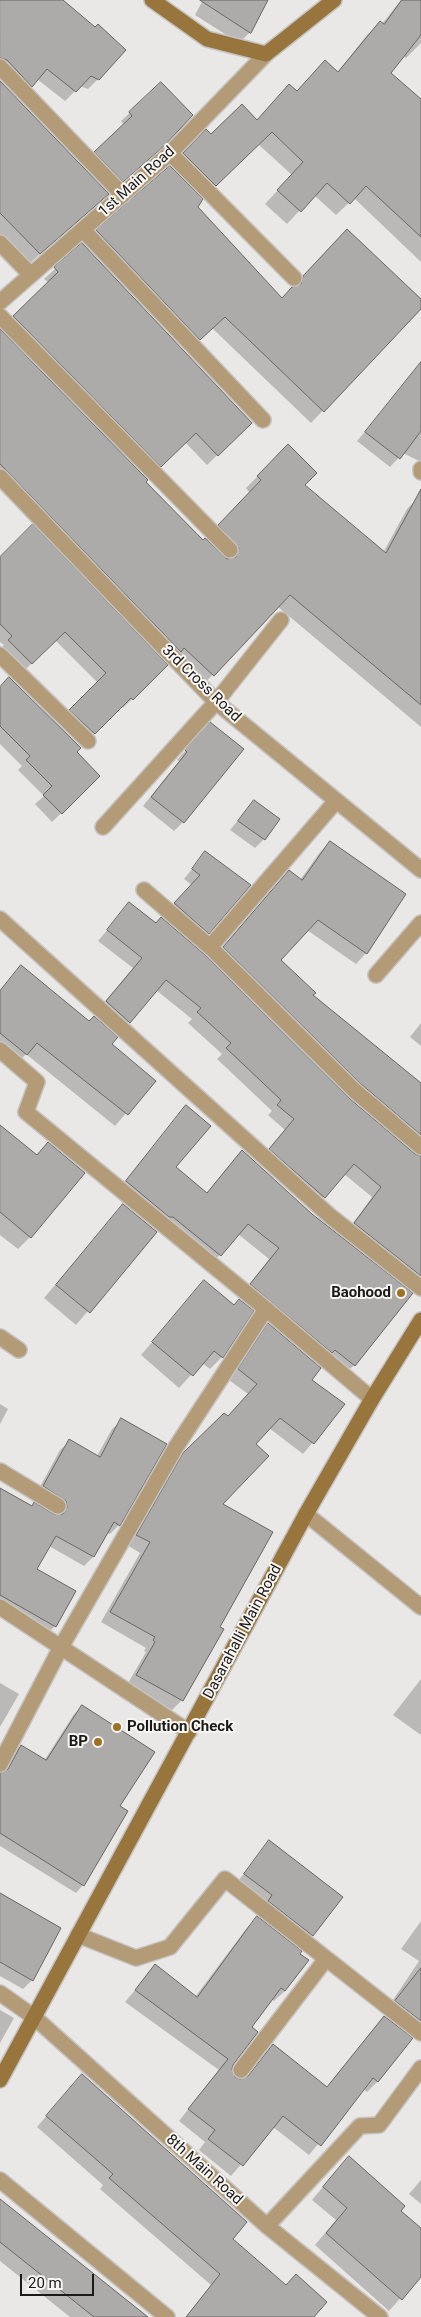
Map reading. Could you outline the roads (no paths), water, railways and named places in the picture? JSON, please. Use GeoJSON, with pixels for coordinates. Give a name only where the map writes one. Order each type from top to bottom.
{"type":"FeatureCollection","features":[{"type":"Feature","properties":{"kind":"street"},"geometry":{"type":"LineString","coordinates":[[152,0],[207,39],[266,54],[334,0]]}},
{"type":"Feature","properties":{"kind":"street","name":"1st Main Road"},"geometry":{"type":"LineString","coordinates":[[0,302],[170,153],[266,54]]}},
{"type":"Feature","properties":{"kind":"street"},"geometry":{"type":"LineString","coordinates":[[0,67],[123,195]]}},
{"type":"Feature","properties":{"kind":"street"},"geometry":{"type":"LineString","coordinates":[[170,153],[294,278]]}},
{"type":"Feature","properties":{"kind":"street"},"geometry":{"type":"LineString","coordinates":[[83,230],[262,420]]}},
{"type":"Feature","properties":{"kind":"street"},"geometry":{"type":"LineString","coordinates":[[0,243],[31,275]]}},
{"type":"Feature","properties":{"kind":"street"},"geometry":{"type":"LineString","coordinates":[[0,316],[230,550]]}},
{"type":"Feature","properties":{"kind":"street","name":"3rd Cross Road"},"geometry":{"type":"LineString","coordinates":[[0,477],[216,702],[421,870]]}},
{"type":"Feature","properties":{"kind":"street"},"geometry":{"type":"LineString","coordinates":[[104,827],[216,702],[281,620]]}},
{"type":"Feature","properties":{"kind":"street"},"geometry":{"type":"LineString","coordinates":[[0,655],[88,741]]}},
{"type":"Feature","properties":{"kind":"street"},"geometry":{"type":"LineString","coordinates":[[210,948],[336,801]]}},
{"type":"Feature","properties":{"kind":"street"},"geometry":{"type":"LineString","coordinates":[[144,890],[210,948],[355,1090],[421,1147]]}},
{"type":"Feature","properties":{"kind":"street"},"geometry":{"type":"LineString","coordinates":[[0,919],[330,1216],[421,1288]]}},
{"type":"Feature","properties":{"kind":"street"},"geometry":{"type":"LineString","coordinates":[[376,975],[421,923]]}},
{"type":"Feature","properties":{"kind":"street"},"geometry":{"type":"LineString","coordinates":[[0,1050],[37,1082],[26,1112],[266,1308],[372,1399]]}},
{"type":"Feature","properties":{"kind":"street"},"geometry":{"type":"LineString","coordinates":[[0,1764],[61,1647],[185,1432],[266,1308]]}},
{"type":"Feature","properties":{"kind":"street","name":"Dasarahalli Main Road"},"geometry":{"type":"LineString","coordinates":[[0,2080],[306,1514],[372,1399],[421,1320]]}},
{"type":"Feature","properties":{"kind":"street"},"geometry":{"type":"LineString","coordinates":[[0,1337],[19,1350]]}},
{"type":"Feature","properties":{"kind":"street"},"geometry":{"type":"LineString","coordinates":[[0,1471],[58,1506]]}},
{"type":"Feature","properties":{"kind":"street"},"geometry":{"type":"LineString","coordinates":[[306,1514],[421,1607]]}},
{"type":"Feature","properties":{"kind":"street"},"geometry":{"type":"LineString","coordinates":[[0,1607],[188,1732]]}},
{"type":"Feature","properties":{"kind":"street"},"geometry":{"type":"LineString","coordinates":[[78,1935],[136,1958],[170,1947],[225,1879],[421,2033]]}},
{"type":"Feature","properties":{"kind":"street"},"geometry":{"type":"LineString","coordinates":[[241,2070],[326,1959]]}},
{"type":"Feature","properties":{"kind":"street","name":"8th Main Road"},"geometry":{"type":"LineString","coordinates":[[0,1993],[34,2017],[267,2226],[380,2317]]}},
{"type":"Feature","properties":{"kind":"street"},"geometry":{"type":"LineString","coordinates":[[267,2226],[360,2126],[379,2126],[421,2068]]}},
{"type":"Feature","properties":{"kind":"street"},"geometry":{"type":"LineString","coordinates":[[0,2180],[167,2317]]}},
{"type":"Feature","properties":{"kind":"place","name":"Baohood"},"geometry":{"type":"Point","coordinates":[401,1293]}},
{"type":"Feature","properties":{"kind":"place","name":"Pollution Check"},"geometry":{"type":"Point","coordinates":[117,1727]}},
{"type":"Feature","properties":{"kind":"place","name":"BP"},"geometry":{"type":"Point","coordinates":[98,1742]}}]}
